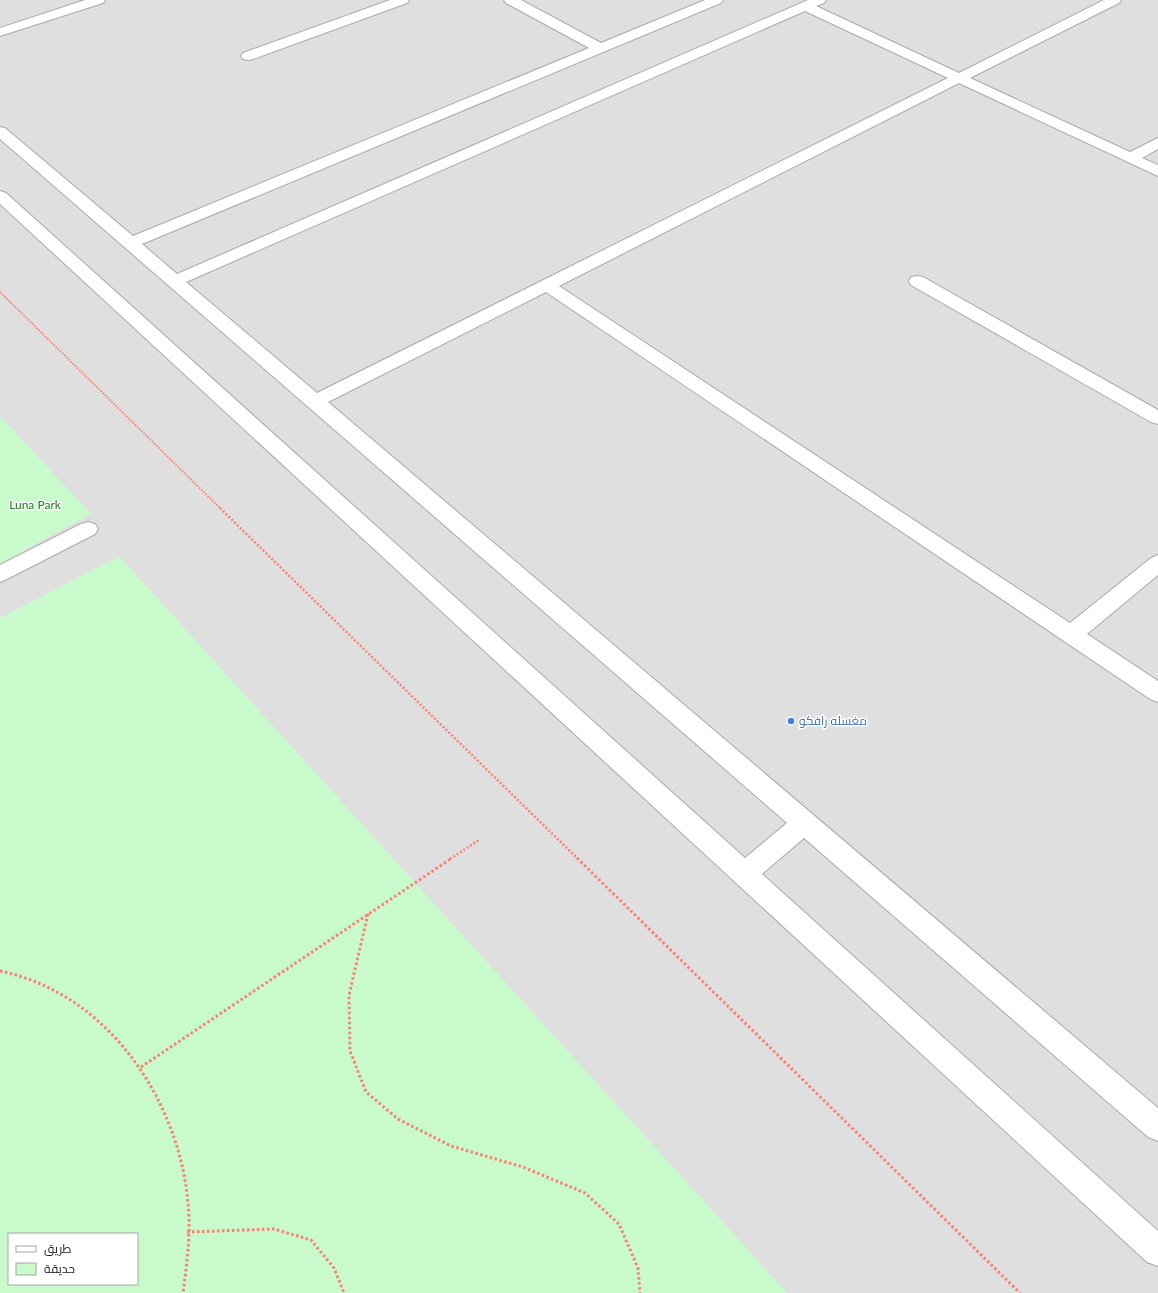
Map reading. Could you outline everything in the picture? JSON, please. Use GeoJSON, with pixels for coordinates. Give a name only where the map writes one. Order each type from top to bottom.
{"type":"FeatureCollection","features":[{"type":"Feature","properties":{"kind":"street"},"geometry":{"type":"LineString","coordinates":[[0,32],[98,0]]}},
{"type":"Feature","properties":{"kind":"street"},"geometry":{"type":"LineString","coordinates":[[248,56],[402,0]]}},
{"type":"Feature","properties":{"kind":"street"},"geometry":{"type":"LineString","coordinates":[[511,0],[600,48]]}},
{"type":"Feature","properties":{"kind":"street"},"geometry":{"type":"LineString","coordinates":[[130,243],[716,0]]}},
{"type":"Feature","properties":{"kind":"street"},"geometry":{"type":"LineString","coordinates":[[174,281],[819,0]]}},
{"type":"Feature","properties":{"kind":"street"},"geometry":{"type":"LineString","coordinates":[[314,402],[1114,0]]}},
{"type":"Feature","properties":{"kind":"street"},"geometry":{"type":"LineString","coordinates":[[805,6],[1158,171]]}},
{"type":"Feature","properties":{"kind":"street"},"geometry":{"type":"LineString","coordinates":[[0,132],[1158,1127]]}},
{"type":"Feature","properties":{"kind":"street"},"geometry":{"type":"LineString","coordinates":[[1131,158],[1158,143]]}},
{"type":"Feature","properties":{"kind":"street"},"geometry":{"type":"LineString","coordinates":[[0,196],[1158,1251]]}},
{"type":"Feature","properties":{"kind":"street"},"geometry":{"type":"LineString","coordinates":[[917,281],[1158,418]]}},
{"type":"Feature","properties":{"kind":"street"},"geometry":{"type":"LineString","coordinates":[[546,285],[1158,693]]}},
{"type":"Feature","properties":{"kind":"street"},"geometry":{"type":"LineString","coordinates":[[0,574],[88,529]]}},
{"type":"Feature","properties":{"kind":"street"},"geometry":{"type":"LineString","coordinates":[[1071,635],[1158,563]]}},
{"type":"Feature","properties":{"kind":"street"},"geometry":{"type":"LineString","coordinates":[[744,874],[805,823]]}},
{"type":"Feature","properties":{"kind":"path"},"geometry":{"type":"LineString","coordinates":[[0,292],[1020,1293]]}},
{"type":"Feature","properties":{"kind":"path"},"geometry":{"type":"LineString","coordinates":[[141,1066],[479,840]]}},
{"type":"Feature","properties":{"kind":"path"},"geometry":{"type":"LineString","coordinates":[[368,914],[349,995],[350,1051],[366,1092],[398,1119],[451,1146],[523,1167],[585,1193],[619,1224],[638,1268],[640,1293]]}},
{"type":"Feature","properties":{"kind":"path"},"geometry":{"type":"LineString","coordinates":[[0,971],[46,986],[82,1008],[114,1034],[141,1066],[163,1107],[178,1152],[188,1202],[188,1258],[183,1293]]}},
{"type":"Feature","properties":{"kind":"path"},"geometry":{"type":"LineString","coordinates":[[188,1232],[274,1229],[312,1240],[334,1268],[344,1293]]}},
{"type":"Feature","properties":{"kind":"shaded area"},"geometry":{"type":"Polygon","coordinates":[[[0,0],[1158,0],[1158,1293],[0,1293],[0,0]]]}},
{"type":"Feature","properties":{"kind":"green space","name":"Luna Park"},"geometry":{"type":"Polygon","coordinates":[[[0,416],[91,514],[0,563],[0,416]]]}},
{"type":"Feature","properties":{"kind":"green space"},"geometry":{"type":"Polygon","coordinates":[[[119,556],[787,1293],[0,1293],[0,618],[119,556]]]}},
{"type":"Feature","properties":{"kind":"place","name":"مغسله رافكو"},"geometry":{"type":"Point","coordinates":[791,721]}}]}
